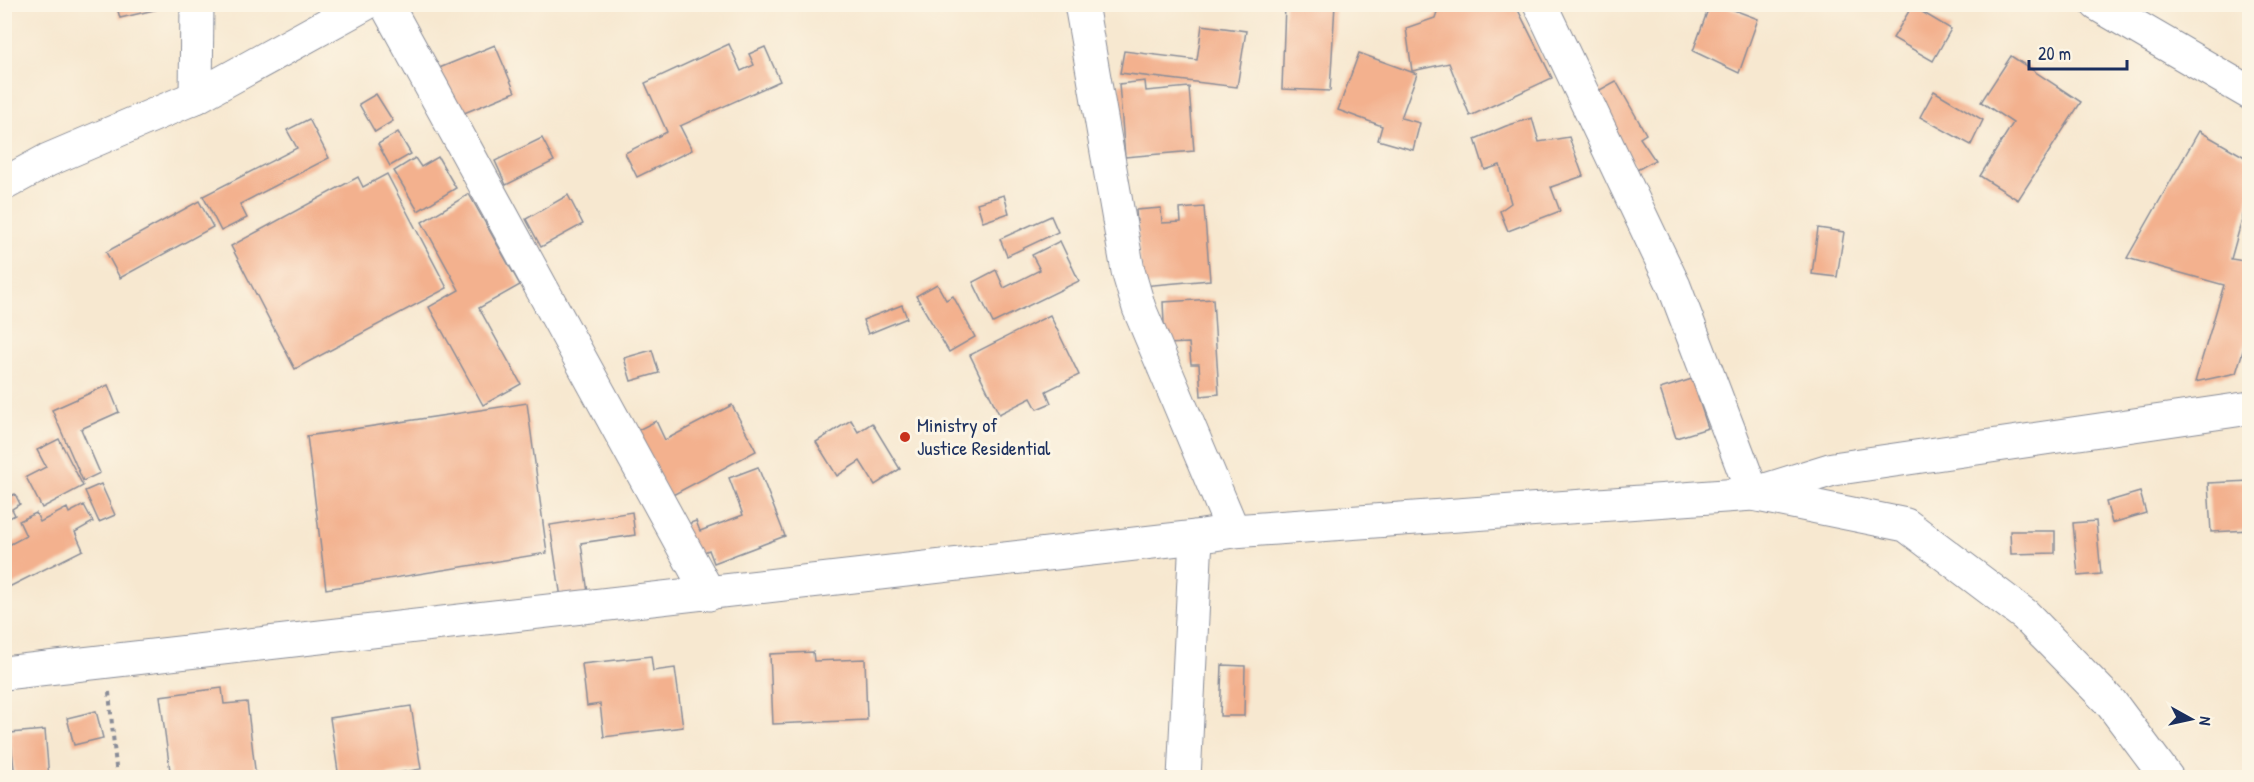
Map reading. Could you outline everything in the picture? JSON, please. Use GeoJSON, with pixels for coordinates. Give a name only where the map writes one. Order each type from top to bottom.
{"type":"FeatureCollection","features":[{"type":"Feature","properties":{"kind":"street"},"geometry":{"type":"LineString","coordinates":[[196,97],[197,4]]}},
{"type":"Feature","properties":{"kind":"street"},"geometry":{"type":"LineString","coordinates":[[4,184],[48,160],[196,97],[365,4]]}},
{"type":"Feature","properties":{"kind":"street"},"geometry":{"type":"LineString","coordinates":[[386,4],[709,594]]}},
{"type":"Feature","properties":{"kind":"street"},"geometry":{"type":"LineString","coordinates":[[1081,4],[1128,270],[1139,308],[1233,531]]}},
{"type":"Feature","properties":{"kind":"street"},"geometry":{"type":"LineString","coordinates":[[1540,4],[1674,286],[1753,494]]}},
{"type":"Feature","properties":{"kind":"street"},"geometry":{"type":"LineString","coordinates":[[2097,4],[2250,93]]}},
{"type":"Feature","properties":{"kind":"street"},"geometry":{"type":"LineString","coordinates":[[4,673],[709,594],[1233,531],[1753,494],[1833,469],[2250,408]]}},
{"type":"Feature","properties":{"kind":"street"},"geometry":{"type":"LineString","coordinates":[[1753,494],[1906,525],[2025,615],[2111,703],[2167,777]]}},
{"type":"Feature","properties":{"kind":"street"},"geometry":{"type":"LineString","coordinates":[[1184,777],[1196,537]]}},
{"type":"Feature","properties":{"kind":"path"},"geometry":{"type":"LineString","coordinates":[[107,662],[117,777]]}},
{"type":"Feature","properties":{"kind":"building"},"geometry":{"type":"Polygon","coordinates":[[[116,4],[167,4],[167,7],[120,18],[116,4]]]}},
{"type":"Feature","properties":{"kind":"building"},"geometry":{"type":"Polygon","coordinates":[[[1285,4],[1335,4],[1330,91],[1282,89],[1285,4]]]}},
{"type":"Feature","properties":{"kind":"building"},"geometry":{"type":"Polygon","coordinates":[[[1444,4],[1515,4],[1552,78],[1470,116],[1449,63],[1412,71],[1406,28],[1435,18],[1439,6],[1444,4]]]}},
{"type":"Feature","properties":{"kind":"building"},"geometry":{"type":"Polygon","coordinates":[[[1710,4],[1718,4],[1758,19],[1739,73],[1693,51],[1710,4]]]}},
{"type":"Feature","properties":{"kind":"building"},"geometry":{"type":"Polygon","coordinates":[[[1912,6],[1951,29],[1933,61],[1893,38],[1912,6]]]}},
{"type":"Feature","properties":{"kind":"building"},"geometry":{"type":"Polygon","coordinates":[[[1202,25],[1246,31],[1237,87],[1120,73],[1124,51],[1197,60],[1202,25]]]}},
{"type":"Feature","properties":{"kind":"building"},"geometry":{"type":"Polygon","coordinates":[[[729,44],[741,71],[754,65],[749,54],[765,47],[780,81],[680,126],[692,150],[637,177],[625,153],[667,132],[645,83],[729,44]]]}},
{"type":"Feature","properties":{"kind":"building"},"geometry":{"type":"Polygon","coordinates":[[[495,45],[515,92],[457,116],[437,69],[495,45]]]}},
{"type":"Feature","properties":{"kind":"building"},"geometry":{"type":"Polygon","coordinates":[[[1359,53],[1417,74],[1401,118],[1420,123],[1413,150],[1378,140],[1382,126],[1338,110],[1359,53]]]}},
{"type":"Feature","properties":{"kind":"building"},"geometry":{"type":"Polygon","coordinates":[[[2011,56],[2081,102],[2018,200],[1980,176],[2013,123],[1981,102],[2011,56]]]}},
{"type":"Feature","properties":{"kind":"building"},"geometry":{"type":"Polygon","coordinates":[[[1145,81],[1146,91],[1189,87],[1194,151],[1125,157],[1119,84],[1145,81]]]}},
{"type":"Feature","properties":{"kind":"building"},"geometry":{"type":"Polygon","coordinates":[[[1616,81],[1646,134],[1640,138],[1655,160],[1637,170],[1589,96],[1616,81]]]}},
{"type":"Feature","properties":{"kind":"building"},"geometry":{"type":"Polygon","coordinates":[[[1934,91],[1983,120],[1971,145],[1920,117],[1934,91]]]}},
{"type":"Feature","properties":{"kind":"building"},"geometry":{"type":"Polygon","coordinates":[[[376,94],[393,121],[375,132],[359,104],[376,94]]]}},
{"type":"Feature","properties":{"kind":"building"},"geometry":{"type":"Polygon","coordinates":[[[1532,118],[1539,142],[1569,137],[1583,176],[1551,187],[1560,211],[1508,231],[1500,211],[1511,203],[1500,165],[1485,170],[1475,139],[1532,118]]]}},
{"type":"Feature","properties":{"kind":"building"},"geometry":{"type":"Polygon","coordinates":[[[309,119],[329,158],[240,204],[247,218],[221,231],[203,196],[297,148],[287,130],[309,119]]]}},
{"type":"Feature","properties":{"kind":"building"},"geometry":{"type":"Polygon","coordinates":[[[2199,131],[2250,160],[2250,191],[2231,259],[2250,262],[2250,329],[2236,373],[2195,382],[2224,285],[2127,258],[2199,131]]]}},
{"type":"Feature","properties":{"kind":"building"},"geometry":{"type":"Polygon","coordinates":[[[398,132],[411,154],[390,166],[378,144],[398,132]]]}},
{"type":"Feature","properties":{"kind":"building"},"geometry":{"type":"Polygon","coordinates":[[[542,138],[554,161],[506,185],[495,161],[542,138]]]}},
{"type":"Feature","properties":{"kind":"building"},"geometry":{"type":"Polygon","coordinates":[[[438,157],[456,188],[418,211],[394,171],[415,158],[421,167],[438,157]]]}},
{"type":"Feature","properties":{"kind":"building"},"geometry":{"type":"Polygon","coordinates":[[[387,174],[447,288],[295,369],[231,246],[358,177],[363,187],[387,174]]]}},
{"type":"Feature","properties":{"kind":"building"},"geometry":{"type":"Polygon","coordinates":[[[469,194],[520,285],[479,308],[521,384],[483,405],[429,307],[459,290],[422,222],[469,194]]]}},
{"type":"Feature","properties":{"kind":"building"},"geometry":{"type":"Polygon","coordinates":[[[568,195],[583,224],[541,247],[526,219],[568,195]]]}},
{"type":"Feature","properties":{"kind":"building"},"geometry":{"type":"Polygon","coordinates":[[[1004,195],[1009,213],[983,222],[977,203],[1004,195]]]}},
{"type":"Feature","properties":{"kind":"building"},"geometry":{"type":"Polygon","coordinates":[[[199,201],[213,227],[120,278],[106,252],[199,201]]]}},
{"type":"Feature","properties":{"kind":"building"},"geometry":{"type":"Polygon","coordinates":[[[1204,207],[1210,280],[1142,286],[1136,210],[1161,208],[1162,223],[1181,222],[1180,209],[1204,207]]]}},
{"type":"Feature","properties":{"kind":"building"},"geometry":{"type":"Polygon","coordinates":[[[1051,216],[1058,232],[1007,256],[1000,239],[1051,216]]]}},
{"type":"Feature","properties":{"kind":"building"},"geometry":{"type":"Polygon","coordinates":[[[1818,228],[1844,232],[1837,277],[1812,274],[1818,228]]]}},
{"type":"Feature","properties":{"kind":"building"},"geometry":{"type":"Polygon","coordinates":[[[1060,241],[1079,281],[993,323],[973,282],[996,270],[1004,288],[1040,270],[1032,255],[1060,241]]]}},
{"type":"Feature","properties":{"kind":"building"},"geometry":{"type":"Polygon","coordinates":[[[937,284],[946,300],[953,296],[975,337],[949,352],[916,296],[937,284]]]}},
{"type":"Feature","properties":{"kind":"building"},"geometry":{"type":"Polygon","coordinates":[[[1213,299],[1219,394],[1201,396],[1199,364],[1191,364],[1189,343],[1165,344],[1163,302],[1213,299]]]}},
{"type":"Feature","properties":{"kind":"building"},"geometry":{"type":"Polygon","coordinates":[[[902,305],[907,318],[868,334],[863,320],[902,305]]]}},
{"type":"Feature","properties":{"kind":"building"},"geometry":{"type":"Polygon","coordinates":[[[1050,315],[1079,375],[1046,391],[1051,403],[1037,409],[1031,398],[999,414],[970,355],[1050,315]]]}},
{"type":"Feature","properties":{"kind":"building"},"geometry":{"type":"Polygon","coordinates":[[[652,350],[659,373],[631,381],[624,358],[652,350]]]}},
{"type":"Feature","properties":{"kind":"building"},"geometry":{"type":"Polygon","coordinates":[[[1692,379],[1708,428],[1676,438],[1660,389],[1692,379]]]}},
{"type":"Feature","properties":{"kind":"building"},"geometry":{"type":"Polygon","coordinates":[[[108,385],[119,412],[81,429],[100,473],[83,481],[52,410],[108,385]]]}},
{"type":"Feature","properties":{"kind":"building"},"geometry":{"type":"Polygon","coordinates":[[[527,403],[547,553],[326,589],[307,436],[527,403]]]}},
{"type":"Feature","properties":{"kind":"building"},"geometry":{"type":"Polygon","coordinates":[[[732,405],[756,451],[669,497],[636,431],[656,421],[665,440],[732,405]]]}},
{"type":"Feature","properties":{"kind":"building"},"geometry":{"type":"Polygon","coordinates":[[[851,420],[858,432],[872,423],[900,469],[875,485],[860,461],[837,476],[816,442],[851,420]]]}},
{"type":"Feature","properties":{"kind":"building"},"geometry":{"type":"Polygon","coordinates":[[[59,439],[83,486],[42,508],[26,477],[46,467],[37,450],[59,439]]]}},
{"type":"Feature","properties":{"kind":"building"},"geometry":{"type":"Polygon","coordinates":[[[758,467],[785,536],[714,563],[709,550],[691,557],[680,527],[696,521],[700,531],[743,515],[729,478],[758,467]]]}},
{"type":"Feature","properties":{"kind":"building"},"geometry":{"type":"Polygon","coordinates":[[[2250,481],[2250,530],[2211,532],[2208,483],[2250,481]]]}},
{"type":"Feature","properties":{"kind":"building"},"geometry":{"type":"Polygon","coordinates":[[[101,484],[115,515],[99,522],[85,491],[101,484]]]}},
{"type":"Feature","properties":{"kind":"building"},"geometry":{"type":"Polygon","coordinates":[[[2140,492],[2146,513],[2112,523],[2106,502],[2140,492]]]}},
{"type":"Feature","properties":{"kind":"building"},"geometry":{"type":"Polygon","coordinates":[[[15,494],[20,504],[12,509],[15,515],[4,521],[4,499],[15,494]]]}},
{"type":"Feature","properties":{"kind":"building"},"geometry":{"type":"Polygon","coordinates":[[[84,505],[93,522],[75,532],[83,550],[5,589],[5,547],[26,536],[19,521],[36,513],[40,522],[67,508],[69,513],[84,505]]]}},
{"type":"Feature","properties":{"kind":"building"},"geometry":{"type":"Polygon","coordinates":[[[632,512],[635,535],[581,543],[588,593],[561,598],[550,525],[632,512]]]}},
{"type":"Feature","properties":{"kind":"building"},"geometry":{"type":"Polygon","coordinates":[[[2096,521],[2101,574],[2078,576],[2073,523],[2096,521]]]}},
{"type":"Feature","properties":{"kind":"building"},"geometry":{"type":"Polygon","coordinates":[[[2010,531],[2055,531],[2055,553],[2011,554],[2010,531]]]}},
{"type":"Feature","properties":{"kind":"building"},"geometry":{"type":"Polygon","coordinates":[[[813,652],[814,661],[865,659],[867,720],[773,724],[770,654],[813,652]]]}},
{"type":"Feature","properties":{"kind":"building"},"geometry":{"type":"Polygon","coordinates":[[[651,656],[653,671],[675,668],[683,727],[604,737],[600,704],[587,706],[582,664],[651,656]]]}},
{"type":"Feature","properties":{"kind":"building"},"geometry":{"type":"Polygon","coordinates":[[[1222,665],[1245,666],[1244,716],[1220,716],[1222,665]]]}},
{"type":"Feature","properties":{"kind":"building"},"geometry":{"type":"Polygon","coordinates":[[[222,688],[224,704],[247,702],[256,778],[171,778],[160,696],[222,688]]]}},
{"type":"Feature","properties":{"kind":"building"},"geometry":{"type":"Polygon","coordinates":[[[411,706],[421,769],[369,778],[339,778],[330,718],[411,706]]]}},
{"type":"Feature","properties":{"kind":"building"},"geometry":{"type":"Polygon","coordinates":[[[96,711],[103,738],[74,745],[67,718],[96,711]]]}},
{"type":"Feature","properties":{"kind":"building"},"geometry":{"type":"Polygon","coordinates":[[[45,730],[49,778],[15,778],[10,733],[45,730]]]}},
{"type":"Feature","properties":{"kind":"place","name":"Ministry of Justice Residential"},"geometry":{"type":"Point","coordinates":[905,437]}}]}
